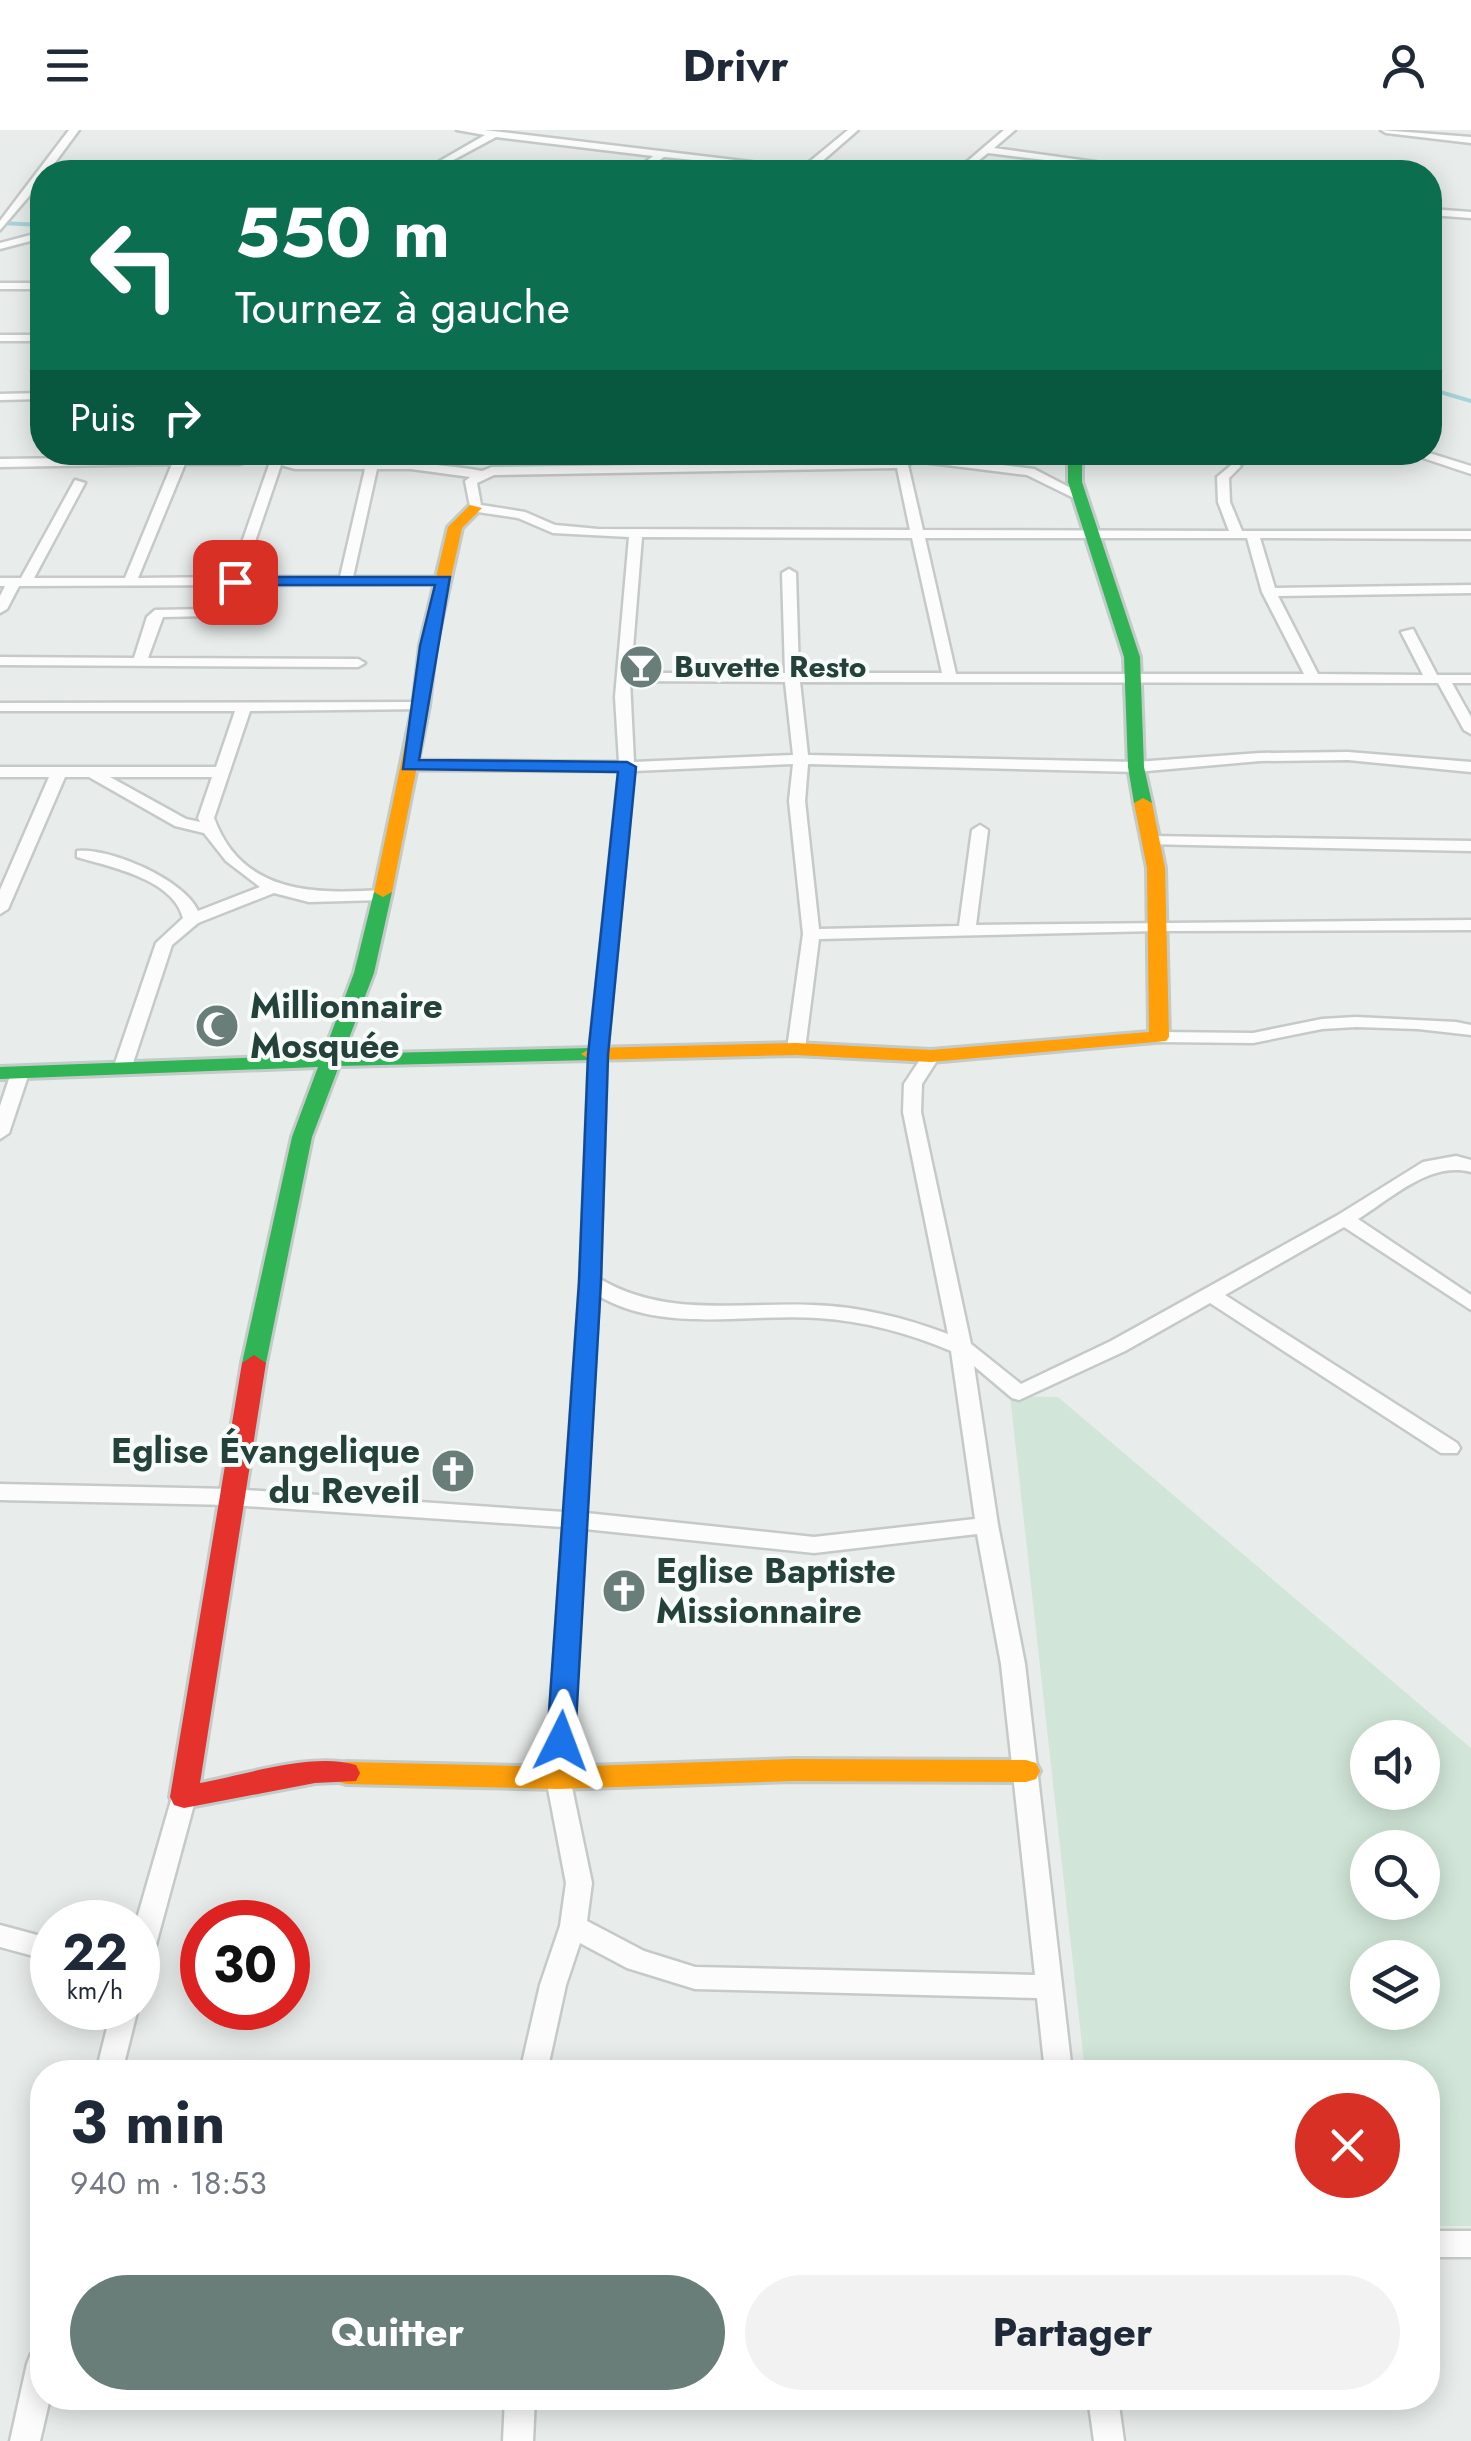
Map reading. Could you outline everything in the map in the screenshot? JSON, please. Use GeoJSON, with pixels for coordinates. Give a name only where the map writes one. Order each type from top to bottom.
{"type":"FeatureCollection","features":[{"type":"Feature","properties":{"kind":"street"},"geometry":{"type":"LineString","coordinates":[[53,160],[74,130]]}},
{"type":"Feature","properties":{"kind":"street"},"geometry":{"type":"LineString","coordinates":[[462,130],[712,160]]}},
{"type":"Feature","properties":{"kind":"street"},"geometry":{"type":"LineString","coordinates":[[817,160],[853,130]]}},
{"type":"Feature","properties":{"kind":"street"},"geometry":{"type":"LineString","coordinates":[[975,160],[1010,130]]}},
{"type":"Feature","properties":{"kind":"street"},"geometry":{"type":"LineString","coordinates":[[1386,130],[1471,140]]}},
{"type":"Feature","properties":{"kind":"street"},"geometry":{"type":"LineString","coordinates":[[447,160],[497,132]]}},
{"type":"Feature","properties":{"kind":"street"},"geometry":{"type":"LineString","coordinates":[[988,150],[1068,160]]}},
{"type":"Feature","properties":{"kind":"street"},"geometry":{"type":"LineString","coordinates":[[654,160],[662,154]]}},
{"type":"Feature","properties":{"kind":"street"},"geometry":{"type":"LineString","coordinates":[[0,227],[30,190]]}},
{"type":"Feature","properties":{"kind":"street"},"geometry":{"type":"LineString","coordinates":[[1442,213],[1471,215]]}},
{"type":"Feature","properties":{"kind":"street"},"geometry":{"type":"LineString","coordinates":[[0,246],[30,238]]}},
{"type":"Feature","properties":{"kind":"street"},"geometry":{"type":"LineString","coordinates":[[0,286],[30,286]]}},
{"type":"Feature","properties":{"kind":"street"},"geometry":{"type":"LineString","coordinates":[[0,338],[30,338]]}},
{"type":"Feature","properties":{"kind":"street"},"geometry":{"type":"LineString","coordinates":[[0,398],[30,397]]}},
{"type":"Feature","properties":{"kind":"street"},"geometry":{"type":"LineString","coordinates":[[1442,461],[1471,470]]}},
{"type":"Feature","properties":{"kind":"street"},"geometry":{"type":"LineString","coordinates":[[0,463],[30,463]]}},
{"type":"Feature","properties":{"kind":"street"},"geometry":{"type":"LineString","coordinates":[[130,582],[178,465]]}},
{"type":"Feature","properties":{"kind":"street"},"geometry":{"type":"LineString","coordinates":[[235,582],[275,465]]}},
{"type":"Feature","properties":{"kind":"street"},"geometry":{"type":"LineString","coordinates":[[307,465],[344,465]]}},
{"type":"Feature","properties":{"kind":"street"},"geometry":{"type":"LineString","coordinates":[[346,581],[372,465]]}},
{"type":"Feature","properties":{"kind":"street"},"geometry":{"type":"LineString","coordinates":[[411,465],[479,474],[873,465]]}},
{"type":"Feature","properties":{"kind":"street"},"geometry":{"type":"LineString","coordinates":[[730,465],[730,470]]}},
{"type":"Feature","properties":{"kind":"street"},"geometry":{"type":"LineString","coordinates":[[902,465],[950,679]]}},
{"type":"Feature","properties":{"kind":"street"},"geometry":{"type":"LineString","coordinates":[[984,465],[1030,472],[1080,496]]}},
{"type":"Feature","properties":{"kind":"street"},"geometry":{"type":"LineString","coordinates":[[1074,465],[1080,496],[1132,657],[1136,767],[1156,868],[1159,1037]]}},
{"type":"Feature","properties":{"kind":"street"},"geometry":{"type":"LineString","coordinates":[[1235,466],[1223,478],[1224,502],[1245,535],[1314,680]]}},
{"type":"Feature","properties":{"kind":"street"},"geometry":{"type":"LineString","coordinates":[[475,508],[470,481],[479,474]]}},
{"type":"Feature","properties":{"kind":"street"},"geometry":{"type":"LineString","coordinates":[[0,609],[13,582],[79,483]]}},
{"type":"Feature","properties":{"kind":"street"},"geometry":{"type":"LineString","coordinates":[[475,508],[520,515],[553,529],[636,534],[1471,534]]}},
{"type":"Feature","properties":{"kind":"street"},"geometry":{"type":"LineString","coordinates":[[156,1900],[184,1798],[231,1497],[302,1137],[364,972],[422,706],[428,646],[455,527],[475,508]]}},
{"type":"Feature","properties":{"kind":"street"},"geometry":{"type":"LineString","coordinates":[[536,2060],[553,1985],[573,1926],[579,1883],[558,1778],[590,1282],[598,1055],[627,767],[622,697],[636,534]]}},
{"type":"Feature","properties":{"kind":"street"},"geometry":{"type":"LineString","coordinates":[[789,573],[792,678],[800,759],[797,801],[811,934],[796,1049]]}},
{"type":"Feature","properties":{"kind":"street"},"geometry":{"type":"LineString","coordinates":[[13,582],[444,580]]}},
{"type":"Feature","properties":{"kind":"street"},"geometry":{"type":"LineString","coordinates":[[1270,592],[1471,589]]}},
{"type":"Feature","properties":{"kind":"street"},"geometry":{"type":"LineString","coordinates":[[140,660],[154,617],[160,613],[255,612]]}},
{"type":"Feature","properties":{"kind":"street"},"geometry":{"type":"LineString","coordinates":[[1408,632],[1471,730]]}},
{"type":"Feature","properties":{"kind":"street"},"geometry":{"type":"LineString","coordinates":[[0,661],[358,662]]}},
{"type":"Feature","properties":{"kind":"street"},"geometry":{"type":"LineString","coordinates":[[624,677],[1471,679]]}},
{"type":"Feature","properties":{"kind":"street"},"geometry":{"type":"LineString","coordinates":[[244,706],[206,818],[209,829],[229,856],[269,888],[321,898],[382,895]]}},
{"type":"Feature","properties":{"kind":"street"},"geometry":{"type":"LineString","coordinates":[[0,707],[422,706]]}},
{"type":"Feature","properties":{"kind":"street"},"geometry":{"type":"LineString","coordinates":[[409,766],[627,767],[800,759],[1136,767],[1260,757],[1348,756],[1471,766]]}},
{"type":"Feature","properties":{"kind":"street"},"geometry":{"type":"LineString","coordinates":[[0,772],[224,772]]}},
{"type":"Feature","properties":{"kind":"street"},"geometry":{"type":"LineString","coordinates":[[0,909],[58,772]]}},
{"type":"Feature","properties":{"kind":"street"},"geometry":{"type":"LineString","coordinates":[[92,772],[181,823],[209,829]]}},
{"type":"Feature","properties":{"kind":"street"},"geometry":{"type":"LineString","coordinates":[[966,930],[980,830]]}},
{"type":"Feature","properties":{"kind":"street"},"geometry":{"type":"LineString","coordinates":[[1151,842],[1471,846]]}},
{"type":"Feature","properties":{"kind":"street"},"geometry":{"type":"LineString","coordinates":[[83,854],[139,870],[188,904],[192,919]]}},
{"type":"Feature","properties":{"kind":"street"},"geometry":{"type":"LineString","coordinates":[[123,1066],[159,950],[171,934],[192,919],[269,888]]}},
{"type":"Feature","properties":{"kind":"street"},"geometry":{"type":"LineString","coordinates":[[811,934],[1156,926],[1471,925]]}},
{"type":"Feature","properties":{"kind":"street"},"geometry":{"type":"LineString","coordinates":[[0,1133],[10,1073],[123,1066],[796,1049],[930,1056],[1159,1037],[1247,1038],[1285,1034],[1318,1024],[1346,1023],[1436,1024],[1471,1030]]}},
{"type":"Feature","properties":{"kind":"street"},"geometry":{"type":"LineString","coordinates":[[930,1056],[913,1084],[912,1112],[960,1347],[1013,1664],[1057,2060]]}},
{"type":"Feature","properties":{"kind":"street"},"geometry":{"type":"LineString","coordinates":[[590,1282],[625,1303],[705,1310],[843,1313],[884,1321],[960,1347],[1019,1393],[1118,1346],[1345,1220],[1430,1166],[1444,1162],[1471,1166]]}},
{"type":"Feature","properties":{"kind":"street"},"geometry":{"type":"LineString","coordinates":[[1345,1220],[1471,1304]]}},
{"type":"Feature","properties":{"kind":"street"},"geometry":{"type":"LineString","coordinates":[[1210,1294],[1448,1448]]}},
{"type":"Feature","properties":{"kind":"street"},"geometry":{"type":"LineString","coordinates":[[0,1492],[231,1497],[574,1520],[814,1545],[987,1525]]}},
{"type":"Feature","properties":{"kind":"street"},"geometry":{"type":"LineString","coordinates":[[184,1798],[315,1772],[558,1778],[793,1770],[1026,1771]]}},
{"type":"Feature","properties":{"kind":"street"},"geometry":{"type":"LineString","coordinates":[[573,1926],[636,1960],[696,1978],[1048,1987]]}},
{"type":"Feature","properties":{"kind":"street"},"geometry":{"type":"LineString","coordinates":[[0,1936],[30,1944]]}},
{"type":"Feature","properties":{"kind":"street"},"geometry":{"type":"LineString","coordinates":[[111,2060],[116,2030]]}},
{"type":"Feature","properties":{"kind":"street"},"geometry":{"type":"LineString","coordinates":[[1440,2244],[1471,2244]]}},
{"type":"Feature","properties":{"kind":"street"},"geometry":{"type":"LineString","coordinates":[[25,2441],[32,2410]]}},
{"type":"Feature","properties":{"kind":"street"},"geometry":{"type":"LineString","coordinates":[[518,2441],[519,2410]]}},
{"type":"Feature","properties":{"kind":"street"},"geometry":{"type":"LineString","coordinates":[[1105,2410],[1109,2441]]}},
{"type":"Feature","properties":{"kind":"green space"},"geometry":{"type":"Polygon","coordinates":[[[1010,1396],[1058,1397],[1438,1720],[1350,1720],[1350,1810],[1440,1810],[1440,1722],[1471,1748],[1471,2226],[1440,2226],[1440,2060],[1084,2060],[1010,1396]]]}},
{"type":"Feature","properties":{"kind":"waterway"},"geometry":{"type":"LineString","coordinates":[[0,223],[30,224]]}},
{"type":"Feature","properties":{"kind":"waterway"},"geometry":{"type":"LineString","coordinates":[[1442,393],[1471,401]]}},
{"type":"Feature","properties":{"kind":"traffic: fast"},"geometry":{"type":"LineString","coordinates":[[1075,465],[1075,482],[1132,657],[1136,767],[1143,803]]}},
{"type":"Feature","properties":{"kind":"traffic: fast"},"geometry":{"type":"LineString","coordinates":[[254,1363],[302,1137],[364,973],[383,892]]}},
{"type":"Feature","properties":{"kind":"traffic: fast"},"geometry":{"type":"LineString","coordinates":[[0,1073],[123,1066],[591,1054]]}},
{"type":"Feature","properties":{"kind":"traffic: slow"},"geometry":{"type":"LineString","coordinates":[[383,892],[421,706],[428,645],[455,527],[475,508]]}},
{"type":"Feature","properties":{"kind":"traffic: slow"},"geometry":{"type":"LineString","coordinates":[[591,1054],[796,1049],[931,1056],[1159,1037],[1156,868],[1143,803]]}},
{"type":"Feature","properties":{"kind":"traffic: slow"},"geometry":{"type":"LineString","coordinates":[[346,1773],[558,1778],[793,1770],[1026,1771]]}},
{"type":"Feature","properties":{"kind":"traffic: jam"},"geometry":{"type":"LineString","coordinates":[[254,1363],[184,1797],[315,1772],[346,1773]]}},
{"type":"Feature","properties":{"kind":"place","name":"Buvette Resto"},"geometry":{"type":"Point","coordinates":[641,667]}},
{"type":"Feature","properties":{"kind":"place","name":"Millionnaire Mosquée"},"geometry":{"type":"Point","coordinates":[217,1026]}},
{"type":"Feature","properties":{"kind":"place","name":"Eglise Évangelique du Reveil"},"geometry":{"type":"Point","coordinates":[453,1471]}},
{"type":"Feature","properties":{"kind":"place","name":"Eglise Baptiste Missionnaire"},"geometry":{"type":"Point","coordinates":[624,1591]}},
{"type":"Feature","properties":{"kind":"route"},"geometry":{"type":"LineString","coordinates":[[235,582],[444,580],[428,646],[422,706],[409,766],[627,767],[598,1055],[590,1282],[561,1741]]}}]}
